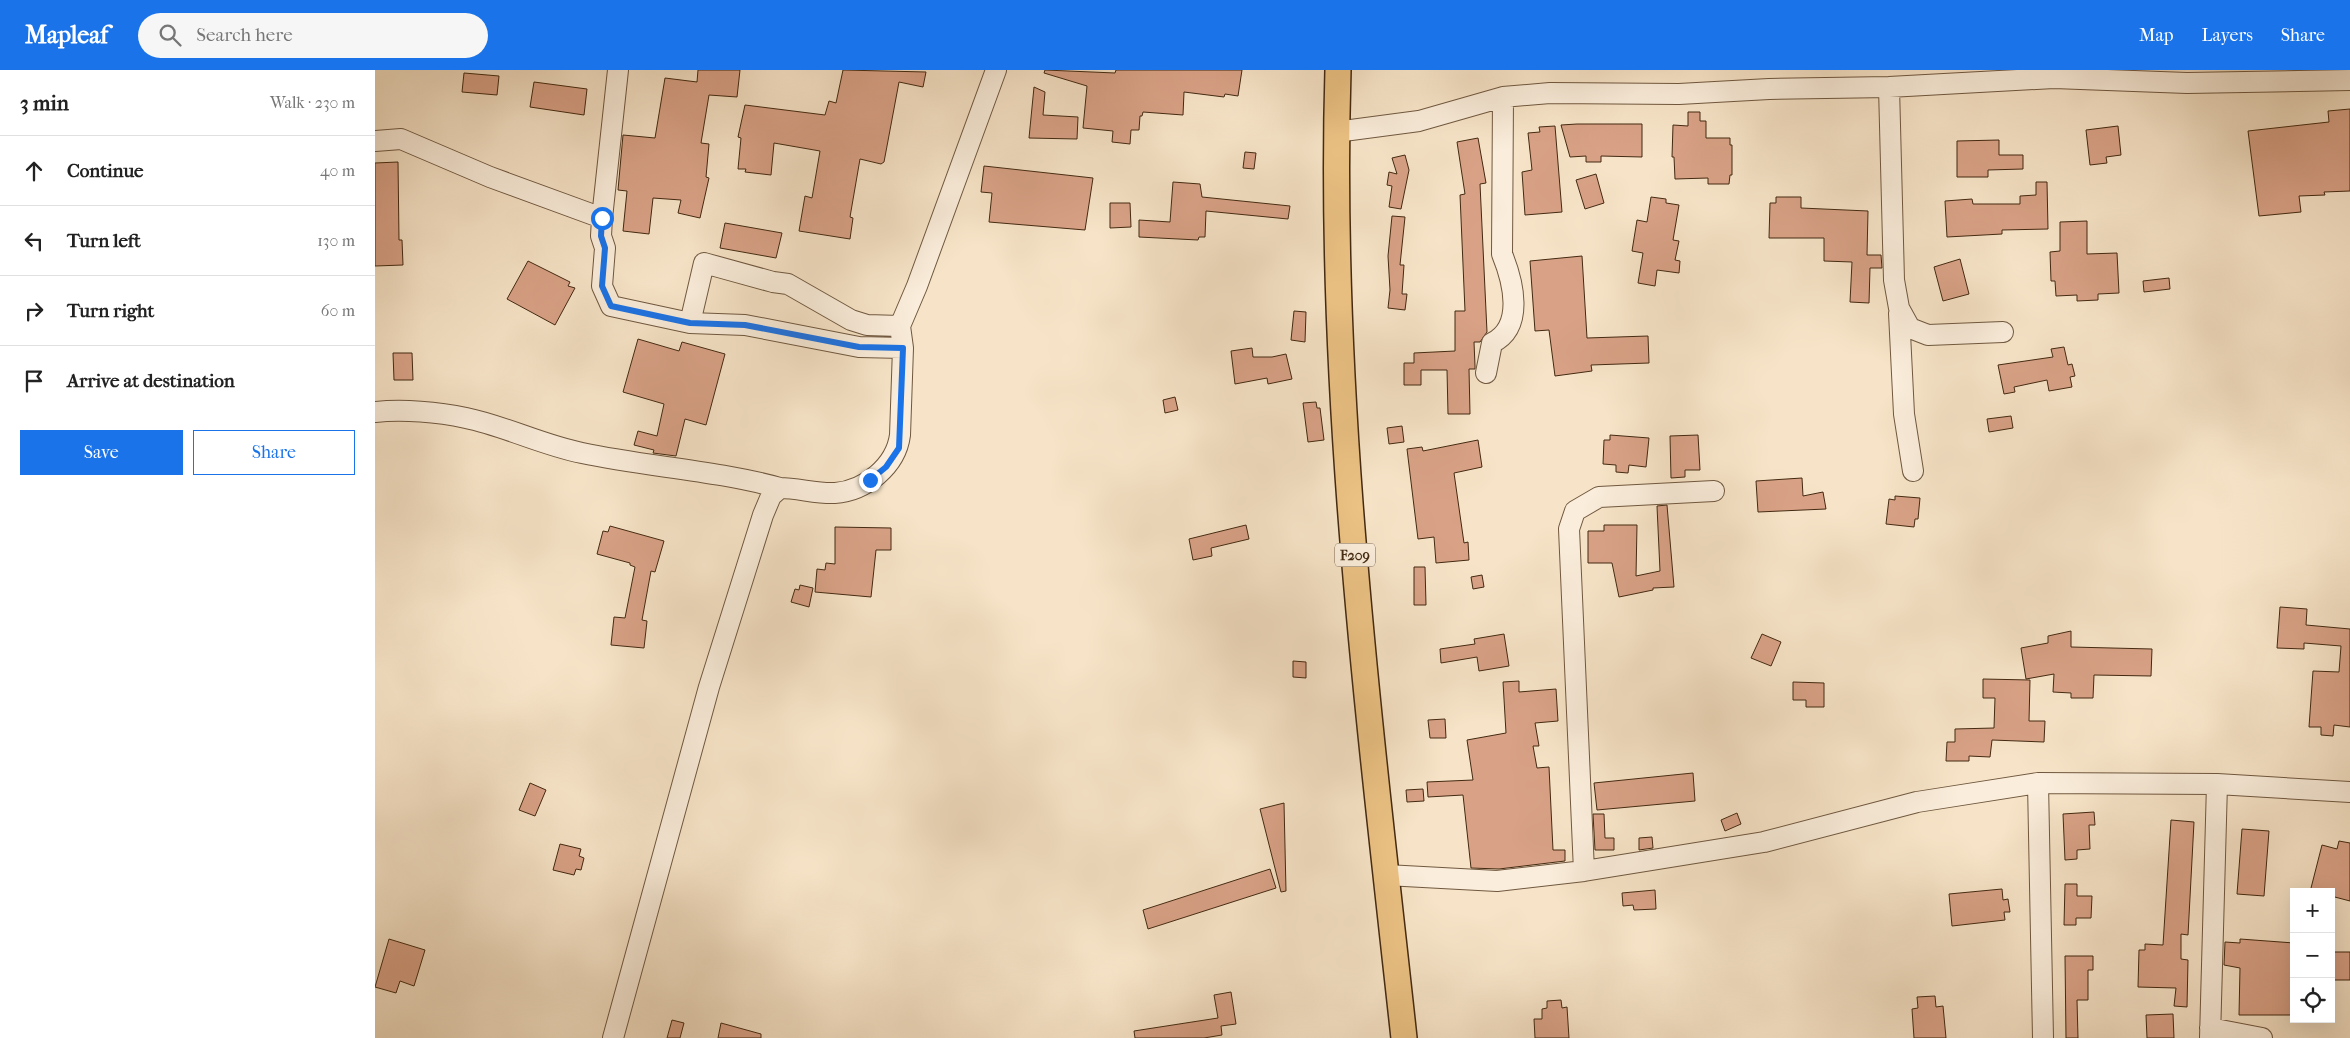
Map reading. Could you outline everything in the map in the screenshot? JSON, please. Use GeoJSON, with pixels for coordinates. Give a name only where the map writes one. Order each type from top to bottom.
{"type":"FeatureCollection","features":[{"type":"Feature","properties":{"kind":"main road","name":"F209"},"geometry":{"type":"LineString","coordinates":[[1338,70],[1335,194],[1339,339],[1366,688],[1404,1038]]}},
{"type":"Feature","properties":{"kind":"street"},"geometry":{"type":"LineString","coordinates":[[618,70],[601,236],[605,248],[602,286],[611,306],[690,323],[745,325],[859,347],[903,348]]}},
{"type":"Feature","properties":{"kind":"street"},"geometry":{"type":"LineString","coordinates":[[375,412],[440,414],[466,418],[556,448],[601,457],[755,481],[780,488],[832,493],[844,492],[870,480],[890,463],[899,448],[903,348],[900,326],[917,286],[996,70]]}},
{"type":"Feature","properties":{"kind":"street"},"geometry":{"type":"LineString","coordinates":[[1336,132],[1419,121],[1503,97],[1550,92],[1679,94],[1769,89],[1889,87],[2055,78],[2187,83],[2350,80]]}},
{"type":"Feature","properties":{"kind":"street"},"geometry":{"type":"LineString","coordinates":[[1889,87],[1894,280],[1899,308],[1904,414],[1913,470]]}},
{"type":"Feature","properties":{"kind":"street"},"geometry":{"type":"LineString","coordinates":[[1486,373],[1492,343],[1502,338],[1514,313],[1510,274],[1502,254],[1503,97]]}},
{"type":"Feature","properties":{"kind":"street"},"geometry":{"type":"LineString","coordinates":[[375,141],[401,139],[490,177],[602,218]]}},
{"type":"Feature","properties":{"kind":"street"},"geometry":{"type":"LineString","coordinates":[[690,323],[704,263],[773,282],[789,284],[851,320],[867,326],[900,326]]}},
{"type":"Feature","properties":{"kind":"street"},"geometry":{"type":"LineString","coordinates":[[1899,308],[1910,328],[1928,335],[2003,332]]}},
{"type":"Feature","properties":{"kind":"street"},"geometry":{"type":"LineString","coordinates":[[613,1038],[709,687],[763,515],[771,496],[780,488]]}},
{"type":"Feature","properties":{"kind":"street"},"geometry":{"type":"LineString","coordinates":[[1584,871],[1569,529],[1575,511],[1599,497],[1714,491]]}},
{"type":"Feature","properties":{"kind":"street"},"geometry":{"type":"LineString","coordinates":[[1386,875],[1497,881],[1584,871],[1764,842],[1917,802],[2038,783],[2217,784],[2350,792]]}},
{"type":"Feature","properties":{"kind":"street"},"geometry":{"type":"LineString","coordinates":[[2038,783],[2043,1038]]}},
{"type":"Feature","properties":{"kind":"street"},"geometry":{"type":"LineString","coordinates":[[2217,784],[2210,1033],[2262,1038]]}},
{"type":"Feature","properties":{"kind":"building"},"geometry":{"type":"Polygon","coordinates":[[[698,70],[740,70],[737,97],[709,95],[701,143],[709,144],[706,177],[709,178],[700,218],[678,213],[681,200],[653,198],[649,234],[623,231],[627,191],[618,190],[623,135],[655,138],[665,78],[697,82],[698,70]]]}},
{"type":"Feature","properties":{"kind":"building"},"geometry":{"type":"Polygon","coordinates":[[[843,70],[926,72],[923,87],[899,82],[884,162],[881,164],[860,159],[850,217],[853,218],[850,239],[799,231],[805,196],[812,198],[820,151],[774,143],[771,175],[745,172],[746,169],[738,169],[741,138],[738,137],[745,105],[825,115],[829,101],[836,103],[843,70]]]}},
{"type":"Feature","properties":{"kind":"building"},"geometry":{"type":"Polygon","coordinates":[[[1045,70],[1115,73],[1116,70],[1242,70],[1238,96],[1225,94],[1224,97],[1184,92],[1183,115],[1143,112],[1142,116],[1140,116],[1139,130],[1131,130],[1130,144],[1112,142],[1113,131],[1083,128],[1087,86],[1044,73],[1045,70]]]}},
{"type":"Feature","properties":{"kind":"building"},"geometry":{"type":"Polygon","coordinates":[[[464,73],[499,76],[497,95],[462,92],[464,73]]]}},
{"type":"Feature","properties":{"kind":"building"},"geometry":{"type":"Polygon","coordinates":[[[534,82],[587,89],[584,115],[530,107],[534,82]]]}},
{"type":"Feature","properties":{"kind":"building"},"geometry":{"type":"Polygon","coordinates":[[[1034,87],[1045,92],[1043,115],[1078,117],[1077,139],[1029,138],[1034,87]]]}},
{"type":"Feature","properties":{"kind":"building"},"geometry":{"type":"Polygon","coordinates":[[[2350,109],[2350,191],[2324,192],[2325,195],[2299,196],[2301,212],[2259,216],[2248,131],[2329,122],[2328,111],[2350,109]]]}},
{"type":"Feature","properties":{"kind":"building"},"geometry":{"type":"Polygon","coordinates":[[[1688,112],[1700,112],[1700,121],[1706,121],[1706,138],[1730,138],[1730,145],[1732,145],[1732,175],[1730,175],[1729,184],[1708,184],[1708,178],[1675,179],[1674,157],[1672,157],[1673,125],[1688,126],[1688,112]]]}},
{"type":"Feature","properties":{"kind":"building"},"geometry":{"type":"Polygon","coordinates":[[[1642,124],[1642,157],[1601,156],[1601,162],[1586,162],[1586,156],[1570,157],[1561,125],[1642,124]]]}},
{"type":"Feature","properties":{"kind":"building"},"geometry":{"type":"Polygon","coordinates":[[[1555,126],[1562,212],[1525,215],[1522,172],[1532,170],[1528,133],[1540,132],[1539,127],[1555,126]]]}},
{"type":"Feature","properties":{"kind":"building"},"geometry":{"type":"Polygon","coordinates":[[[2118,126],[2121,155],[2106,157],[2107,163],[2090,165],[2086,130],[2118,126]]]}},
{"type":"Feature","properties":{"kind":"building"},"geometry":{"type":"Polygon","coordinates":[[[1478,138],[1486,183],[1480,184],[1487,332],[1480,342],[1474,342],[1475,369],[1469,369],[1470,414],[1448,414],[1447,370],[1421,370],[1421,385],[1404,385],[1404,363],[1414,363],[1414,353],[1455,351],[1455,311],[1465,311],[1460,195],[1465,194],[1457,142],[1478,138]]]}},
{"type":"Feature","properties":{"kind":"building"},"geometry":{"type":"Polygon","coordinates":[[[1999,140],[1999,155],[2023,155],[2023,169],[1988,170],[1988,177],[1957,177],[1957,141],[1999,140]]]}},
{"type":"Feature","properties":{"kind":"building"},"geometry":{"type":"Polygon","coordinates":[[[1245,152],[1256,153],[1254,169],[1243,168],[1245,152]]]}},
{"type":"Feature","properties":{"kind":"building"},"geometry":{"type":"Polygon","coordinates":[[[1405,155],[1409,170],[1401,209],[1389,207],[1392,186],[1387,185],[1389,172],[1397,174],[1392,158],[1405,155]]]}},
{"type":"Feature","properties":{"kind":"building"},"geometry":{"type":"Polygon","coordinates":[[[398,162],[399,240],[402,240],[403,265],[375,266],[375,163],[398,162]]]}},
{"type":"Feature","properties":{"kind":"building"},"geometry":{"type":"Polygon","coordinates":[[[984,166],[1093,178],[1085,230],[989,222],[992,193],[981,192],[984,166]]]}},
{"type":"Feature","properties":{"kind":"building"},"geometry":{"type":"Polygon","coordinates":[[[1596,174],[1604,203],[1585,209],[1576,180],[1596,174]]]}},
{"type":"Feature","properties":{"kind":"building"},"geometry":{"type":"Polygon","coordinates":[[[1173,182],[1200,184],[1202,197],[1290,206],[1288,219],[1206,211],[1205,237],[1199,237],[1198,240],[1139,237],[1139,220],[1170,222],[1173,182]]]}},
{"type":"Feature","properties":{"kind":"building"},"geometry":{"type":"Polygon","coordinates":[[[2036,182],[2047,182],[2048,229],[2002,230],[2002,234],[1947,237],[1945,201],[1972,199],[1973,204],[2020,204],[2020,196],[2036,195],[2036,182]]]}},
{"type":"Feature","properties":{"kind":"building"},"geometry":{"type":"Polygon","coordinates":[[[1651,197],[1666,199],[1666,203],[1679,205],[1673,240],[1679,241],[1675,260],[1680,261],[1679,273],[1657,270],[1655,286],[1638,283],[1643,253],[1632,251],[1637,220],[1647,222],[1651,197]]]}},
{"type":"Feature","properties":{"kind":"building"},"geometry":{"type":"Polygon","coordinates":[[[1776,197],[1801,197],[1801,208],[1868,211],[1867,255],[1881,255],[1882,268],[1870,268],[1869,303],[1850,302],[1852,262],[1824,261],[1824,238],[1769,238],[1770,203],[1776,203],[1776,197]]]}},
{"type":"Feature","properties":{"kind":"building"},"geometry":{"type":"Polygon","coordinates":[[[1110,203],[1130,203],[1131,227],[1110,228],[1110,203]]]}},
{"type":"Feature","properties":{"kind":"building"},"geometry":{"type":"Polygon","coordinates":[[[1392,216],[1405,217],[1400,265],[1404,265],[1402,294],[1407,294],[1405,310],[1388,308],[1390,290],[1388,256],[1392,216]]]}},
{"type":"Feature","properties":{"kind":"building"},"geometry":{"type":"Polygon","coordinates":[[[2087,221],[2087,254],[2117,253],[2119,293],[2098,294],[2098,300],[2077,301],[2077,295],[2056,296],[2055,281],[2051,281],[2050,252],[2060,251],[2060,222],[2087,221]]]}},
{"type":"Feature","properties":{"kind":"building"},"geometry":{"type":"Polygon","coordinates":[[[725,223],[782,233],[776,258],[720,248],[725,223]]]}},
{"type":"Feature","properties":{"kind":"building"},"geometry":{"type":"Polygon","coordinates":[[[1582,256],[1587,338],[1648,336],[1649,363],[1591,365],[1592,371],[1555,376],[1549,330],[1535,331],[1530,261],[1582,256]]]}},
{"type":"Feature","properties":{"kind":"building"},"geometry":{"type":"Polygon","coordinates":[[[1960,259],[1969,294],[1943,301],[1934,267],[1960,259]]]}},
{"type":"Feature","properties":{"kind":"building"},"geometry":{"type":"Polygon","coordinates":[[[528,261],[570,282],[568,286],[575,288],[555,325],[507,299],[528,261]]]}},
{"type":"Feature","properties":{"kind":"building"},"geometry":{"type":"Polygon","coordinates":[[[2169,278],[2170,289],[2144,292],[2143,281],[2169,278]]]}},
{"type":"Feature","properties":{"kind":"building"},"geometry":{"type":"Polygon","coordinates":[[[1294,311],[1306,312],[1305,342],[1291,340],[1294,311]]]}},
{"type":"Feature","properties":{"kind":"building"},"geometry":{"type":"Polygon","coordinates":[[[638,339],[679,351],[682,342],[725,354],[706,425],[685,419],[676,456],[653,453],[654,450],[634,445],[638,431],[657,436],[664,404],[623,392],[638,339]]]}},
{"type":"Feature","properties":{"kind":"building"},"geometry":{"type":"Polygon","coordinates":[[[2064,347],[2068,365],[2072,364],[2075,376],[2070,377],[2072,387],[2049,391],[2047,380],[2014,387],[2015,392],[2004,394],[1998,365],[2053,357],[2051,349],[2064,347]]]}},
{"type":"Feature","properties":{"kind":"building"},"geometry":{"type":"Polygon","coordinates":[[[1252,348],[1253,357],[1272,357],[1286,354],[1292,379],[1268,384],[1267,378],[1235,384],[1231,351],[1252,348]]]}},
{"type":"Feature","properties":{"kind":"building"},"geometry":{"type":"Polygon","coordinates":[[[393,353],[412,353],[413,380],[394,380],[393,353]]]}},
{"type":"Feature","properties":{"kind":"building"},"geometry":{"type":"Polygon","coordinates":[[[1175,397],[1178,410],[1165,413],[1163,400],[1175,397]]]}},
{"type":"Feature","properties":{"kind":"building"},"geometry":{"type":"Polygon","coordinates":[[[1316,402],[1317,408],[1320,408],[1324,440],[1308,442],[1303,403],[1316,402]]]}},
{"type":"Feature","properties":{"kind":"building"},"geometry":{"type":"Polygon","coordinates":[[[2011,416],[2013,428],[1989,432],[1987,419],[2011,416]]]}},
{"type":"Feature","properties":{"kind":"building"},"geometry":{"type":"Polygon","coordinates":[[[1402,426],[1404,442],[1389,444],[1387,428],[1402,426]]]}},
{"type":"Feature","properties":{"kind":"building"},"geometry":{"type":"Polygon","coordinates":[[[1610,435],[1649,438],[1646,467],[1629,465],[1628,473],[1616,472],[1616,465],[1603,464],[1604,440],[1610,440],[1610,435]]]}},
{"type":"Feature","properties":{"kind":"building"},"geometry":{"type":"Polygon","coordinates":[[[1698,435],[1700,470],[1685,470],[1685,477],[1671,478],[1670,436],[1698,435]]]}},
{"type":"Feature","properties":{"kind":"building"},"geometry":{"type":"Polygon","coordinates":[[[1478,440],[1482,467],[1454,473],[1464,543],[1468,542],[1469,560],[1436,563],[1434,537],[1418,539],[1407,449],[1422,447],[1423,451],[1478,440]]]}},
{"type":"Feature","properties":{"kind":"building"},"geometry":{"type":"Polygon","coordinates":[[[1802,478],[1803,496],[1823,492],[1826,509],[1758,512],[1756,481],[1802,478]]]}},
{"type":"Feature","properties":{"kind":"building"},"geometry":{"type":"Polygon","coordinates":[[[1895,496],[1920,498],[1918,519],[1915,519],[1914,527],[1886,524],[1889,499],[1895,500],[1895,496]]]}},
{"type":"Feature","properties":{"kind":"building"},"geometry":{"type":"Polygon","coordinates":[[[1667,505],[1674,587],[1653,588],[1653,590],[1619,597],[1612,563],[1588,563],[1588,531],[1604,531],[1604,525],[1637,525],[1636,576],[1660,571],[1657,506],[1667,505]]]}},
{"type":"Feature","properties":{"kind":"building"},"geometry":{"type":"Polygon","coordinates":[[[1246,525],[1249,539],[1211,548],[1212,556],[1193,560],[1189,539],[1246,525]]]}},
{"type":"Feature","properties":{"kind":"building"},"geometry":{"type":"Polygon","coordinates":[[[610,526],[664,541],[655,572],[651,571],[642,620],[647,621],[644,648],[611,645],[614,617],[625,618],[635,567],[630,565],[630,563],[597,554],[603,531],[608,532],[610,526]]]}},
{"type":"Feature","properties":{"kind":"building"},"geometry":{"type":"Polygon","coordinates":[[[835,527],[891,528],[891,550],[876,550],[871,597],[815,592],[817,569],[825,570],[826,563],[835,564],[835,527]]]}},
{"type":"Feature","properties":{"kind":"building"},"geometry":{"type":"Polygon","coordinates":[[[1414,567],[1425,567],[1426,605],[1414,605],[1414,567]]]}},
{"type":"Feature","properties":{"kind":"building"},"geometry":{"type":"Polygon","coordinates":[[[1482,575],[1484,587],[1473,589],[1471,577],[1482,575]]]}},
{"type":"Feature","properties":{"kind":"building"},"geometry":{"type":"Polygon","coordinates":[[[800,585],[813,588],[809,607],[791,602],[795,589],[799,590],[800,585]]]}},
{"type":"Feature","properties":{"kind":"building"},"geometry":{"type":"Polygon","coordinates":[[[2280,607],[2307,609],[2306,625],[2350,629],[2350,727],[2334,725],[2333,736],[2321,735],[2321,727],[2309,727],[2313,671],[2339,672],[2341,646],[2304,643],[2304,649],[2277,648],[2280,607]]]}},
{"type":"Feature","properties":{"kind":"building"},"geometry":{"type":"Polygon","coordinates":[[[2071,631],[2071,647],[2152,649],[2151,676],[2094,675],[2093,698],[2071,698],[2071,693],[2053,692],[2054,674],[2026,679],[2021,648],[2048,643],[2048,636],[2071,631]]]}},
{"type":"Feature","properties":{"kind":"building"},"geometry":{"type":"Polygon","coordinates":[[[1504,634],[1509,666],[1479,671],[1477,657],[1441,663],[1440,649],[1475,644],[1474,639],[1504,634]]]}},
{"type":"Feature","properties":{"kind":"building"},"geometry":{"type":"Polygon","coordinates":[[[1762,634],[1781,642],[1771,666],[1751,658],[1762,634]]]}},
{"type":"Feature","properties":{"kind":"building"},"geometry":{"type":"Polygon","coordinates":[[[1293,661],[1306,662],[1306,678],[1293,677],[1293,661]]]}},
{"type":"Feature","properties":{"kind":"building"},"geometry":{"type":"Polygon","coordinates":[[[1983,679],[2030,680],[2029,721],[2045,721],[2044,742],[1992,740],[1990,757],[1969,756],[1969,761],[1946,761],[1947,742],[1955,742],[1955,729],[1994,728],[1995,698],[1983,698],[1983,679]]]}},
{"type":"Feature","properties":{"kind":"building"},"geometry":{"type":"Polygon","coordinates":[[[1519,681],[1519,692],[1556,689],[1558,721],[1535,723],[1539,746],[1533,746],[1537,768],[1549,767],[1553,850],[1565,850],[1565,861],[1499,869],[1471,868],[1463,795],[1428,797],[1427,782],[1473,780],[1467,740],[1506,733],[1503,682],[1519,681]]]}},
{"type":"Feature","properties":{"kind":"building"},"geometry":{"type":"Polygon","coordinates":[[[1793,682],[1824,683],[1824,707],[1806,707],[1806,700],[1793,700],[1793,682]]]}},
{"type":"Feature","properties":{"kind":"building"},"geometry":{"type":"Polygon","coordinates":[[[1445,719],[1446,738],[1430,738],[1428,720],[1445,719]]]}},
{"type":"Feature","properties":{"kind":"building"},"geometry":{"type":"Polygon","coordinates":[[[1693,773],[1695,801],[1597,810],[1594,783],[1693,773]]]}},
{"type":"Feature","properties":{"kind":"building"},"geometry":{"type":"Polygon","coordinates":[[[530,783],[546,790],[535,816],[519,810],[530,783]]]}},
{"type":"Feature","properties":{"kind":"building"},"geometry":{"type":"Polygon","coordinates":[[[1423,789],[1424,801],[1407,802],[1406,790],[1423,789]]]}},
{"type":"Feature","properties":{"kind":"building"},"geometry":{"type":"Polygon","coordinates":[[[1284,803],[1286,891],[1281,892],[1260,809],[1284,803]]]}},
{"type":"Feature","properties":{"kind":"building"},"geometry":{"type":"Polygon","coordinates":[[[2094,812],[2095,825],[2089,825],[2090,849],[2077,850],[2077,859],[2065,860],[2063,814],[2094,812]]]}},
{"type":"Feature","properties":{"kind":"building"},"geometry":{"type":"Polygon","coordinates":[[[1737,813],[1741,824],[1725,831],[1721,820],[1737,813]]]}},
{"type":"Feature","properties":{"kind":"building"},"geometry":{"type":"Polygon","coordinates":[[[1593,814],[1604,814],[1605,838],[1614,838],[1614,850],[1595,850],[1593,814]]]}},
{"type":"Feature","properties":{"kind":"building"},"geometry":{"type":"Polygon","coordinates":[[[2171,820],[2194,822],[2188,935],[2181,934],[2181,959],[2188,960],[2187,1007],[2174,1006],[2176,988],[2138,987],[2139,950],[2145,950],[2145,944],[2163,945],[2171,820]]]}},
{"type":"Feature","properties":{"kind":"building"},"geometry":{"type":"Polygon","coordinates":[[[2242,829],[2269,831],[2264,896],[2237,894],[2242,829]]]}},
{"type":"Feature","properties":{"kind":"building"},"geometry":{"type":"Polygon","coordinates":[[[1652,837],[1653,848],[1639,850],[1639,838],[1652,837]]]}},
{"type":"Feature","properties":{"kind":"building"},"geometry":{"type":"Polygon","coordinates":[[[2339,841],[2350,843],[2350,901],[2335,897],[2335,888],[2311,888],[2322,845],[2337,849],[2339,841]]]}},
{"type":"Feature","properties":{"kind":"building"},"geometry":{"type":"Polygon","coordinates":[[[560,844],[581,849],[579,856],[584,858],[581,870],[576,869],[574,875],[553,870],[560,844]]]}},
{"type":"Feature","properties":{"kind":"building"},"geometry":{"type":"Polygon","coordinates":[[[1270,869],[1276,888],[1148,929],[1143,910],[1270,869]]]}},
{"type":"Feature","properties":{"kind":"building"},"geometry":{"type":"Polygon","coordinates":[[[2065,884],[2077,884],[2077,896],[2092,896],[2091,918],[2076,918],[2076,925],[2064,925],[2065,884]]]}},
{"type":"Feature","properties":{"kind":"building"},"geometry":{"type":"Polygon","coordinates":[[[2002,889],[2003,900],[2008,899],[2010,912],[2004,912],[2005,920],[1952,926],[1949,894],[2002,889]]]}},
{"type":"Feature","properties":{"kind":"building"},"geometry":{"type":"Polygon","coordinates":[[[1655,890],[1656,909],[1634,910],[1633,905],[1623,906],[1622,893],[1655,890]]]}},
{"type":"Feature","properties":{"kind":"building"},"geometry":{"type":"Polygon","coordinates":[[[389,939],[425,950],[414,986],[400,981],[396,993],[375,987],[389,939]]]}},
{"type":"Feature","properties":{"kind":"building"},"geometry":{"type":"Polygon","coordinates":[[[2240,939],[2290,943],[2290,1015],[2239,1015],[2240,968],[2224,965],[2225,942],[2240,943],[2240,939]]]}},
{"type":"Feature","properties":{"kind":"building"},"geometry":{"type":"Polygon","coordinates":[[[2335,952],[2350,952],[2350,980],[2335,980],[2335,952]]]}},
{"type":"Feature","properties":{"kind":"building"},"geometry":{"type":"Polygon","coordinates":[[[2065,956],[2093,956],[2093,970],[2088,970],[2088,1000],[2077,1000],[2078,1038],[2066,1038],[2065,956]]]}},
{"type":"Feature","properties":{"kind":"building"},"geometry":{"type":"Polygon","coordinates":[[[1231,992],[1236,1024],[1221,1026],[1222,1035],[1204,1038],[1135,1038],[1134,1031],[1218,1018],[1214,995],[1231,992]]]}},
{"type":"Feature","properties":{"kind":"building"},"geometry":{"type":"Polygon","coordinates":[[[1935,996],[1936,1007],[1943,1006],[1946,1038],[1914,1038],[1912,1009],[1918,1008],[1917,997],[1935,996]]]}},
{"type":"Feature","properties":{"kind":"building"},"geometry":{"type":"Polygon","coordinates":[[[1561,1000],[1562,1008],[1567,1007],[1569,1038],[1535,1038],[1534,1019],[1542,1019],[1542,1009],[1547,1008],[1547,1001],[1561,1000]]]}},
{"type":"Feature","properties":{"kind":"building"},"geometry":{"type":"Polygon","coordinates":[[[2173,1014],[2174,1038],[2147,1038],[2146,1015],[2173,1014]]]}},
{"type":"Feature","properties":{"kind":"building"},"geometry":{"type":"Polygon","coordinates":[[[672,1020],[684,1023],[680,1038],[667,1038],[672,1020]]]}},
{"type":"Feature","properties":{"kind":"building"},"geometry":{"type":"Polygon","coordinates":[[[721,1023],[761,1034],[761,1038],[718,1038],[721,1023]]]}},
{"type":"Feature","properties":{"kind":"route"},"geometry":{"type":"LineString","coordinates":[[602,218],[601,236],[605,248],[602,286],[611,306],[690,323],[745,325],[859,347],[903,348],[899,448],[894,458],[886,467],[870,480]]}}]}
